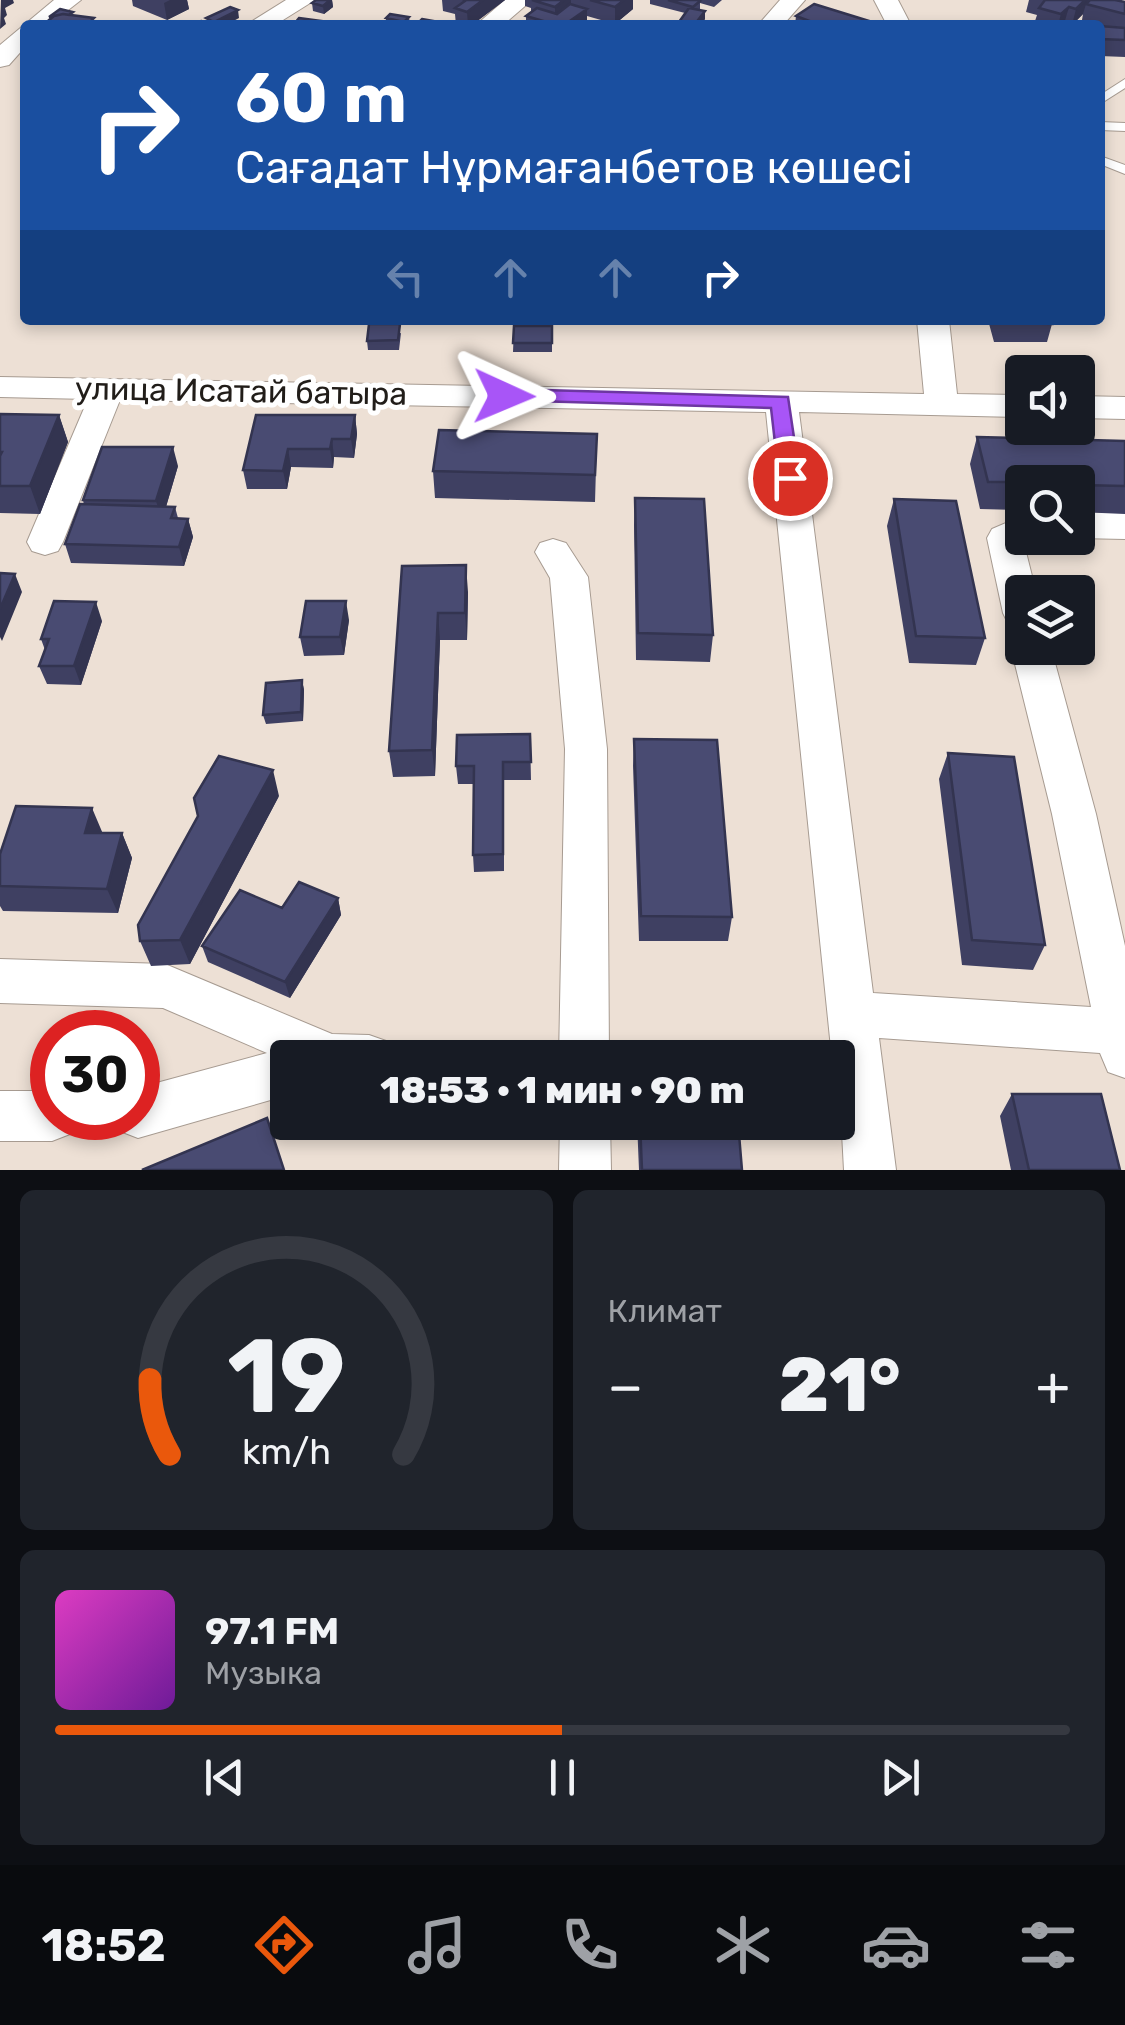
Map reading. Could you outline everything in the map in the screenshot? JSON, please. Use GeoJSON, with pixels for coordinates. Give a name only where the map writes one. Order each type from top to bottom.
{"type":"FeatureCollection","features":[{"type":"Feature","properties":{"kind":"street"},"geometry":{"type":"LineString","coordinates":[[41,20],[69,0]]}},
{"type":"Feature","properties":{"kind":"street"},"geometry":{"type":"LineString","coordinates":[[267,20],[302,0]]}},
{"type":"Feature","properties":{"kind":"street"},"geometry":{"type":"LineString","coordinates":[[494,20],[520,0]]}},
{"type":"Feature","properties":{"kind":"street"},"geometry":{"type":"LineString","coordinates":[[775,20],[793,0]]}},
{"type":"Feature","properties":{"kind":"street"},"geometry":{"type":"LineString","coordinates":[[0,60],[20,38]]}},
{"type":"Feature","properties":{"kind":"street"},"geometry":{"type":"LineString","coordinates":[[934,325],[942,405]]}},
{"type":"Feature","properties":{"kind":"street","name":"улица Исатай батыра"},"geometry":{"type":"LineString","coordinates":[[0,387],[1005,406]]}},
{"type":"Feature","properties":{"kind":"street"},"geometry":{"type":"LineString","coordinates":[[45,542],[108,390]]}},
{"type":"Feature","properties":{"kind":"street"},"geometry":{"type":"LineString","coordinates":[[780,402],[870,1170]]}},
{"type":"Feature","properties":{"kind":"street"},"geometry":{"type":"LineString","coordinates":[[1095,407],[1125,408]]}},
{"type":"Feature","properties":{"kind":"street"},"geometry":{"type":"LineString","coordinates":[[1095,525],[1125,526]]}},
{"type":"Feature","properties":{"kind":"street"},"geometry":{"type":"LineString","coordinates":[[554,552],[569,576],[586,749],[584,1040]]}},
{"type":"Feature","properties":{"kind":"street"},"geometry":{"type":"LineString","coordinates":[[852,1014],[1123,1039],[1074,814],[1036,665]]}},
{"type":"Feature","properties":{"kind":"street"},"geometry":{"type":"LineString","coordinates":[[0,982],[165,986],[289,1040]]}},
{"type":"Feature","properties":{"kind":"street"},"geometry":{"type":"LineString","coordinates":[[160,1107],[270,1075]]}},
{"type":"Feature","properties":{"kind":"street"},"geometry":{"type":"LineString","coordinates":[[0,1116],[30,1116]]}},
{"type":"Feature","properties":{"kind":"street"},"geometry":{"type":"LineString","coordinates":[[585,1140],[585,1170]]}},
{"type":"Feature","properties":{"kind":"building"},"geometry":{"type":"Polygon","coordinates":[[[330,0],[323,6],[312,3],[330,0]]]}},
{"type":"Feature","properties":{"kind":"building"},"geometry":{"type":"Polygon","coordinates":[[[463,0],[483,0],[467,12],[455,8],[463,0]]]}},
{"type":"Feature","properties":{"kind":"building"},"geometry":{"type":"Polygon","coordinates":[[[532,0],[564,0],[555,7],[532,0]]]}},
{"type":"Feature","properties":{"kind":"building"},"geometry":{"type":"Polygon","coordinates":[[[590,0],[624,0],[615,7],[590,0]]]}},
{"type":"Feature","properties":{"kind":"building"},"geometry":{"type":"Polygon","coordinates":[[[668,0],[698,0],[700,1],[693,7],[668,0]]]}},
{"type":"Feature","properties":{"kind":"building"},"geometry":{"type":"Polygon","coordinates":[[[1045,0],[1085,0],[1076,9],[1069,7],[1061,14],[1039,8],[1045,0]]]}},
{"type":"Feature","properties":{"kind":"building"},"geometry":{"type":"Polygon","coordinates":[[[1090,0],[1125,2],[1125,14],[1086,4],[1090,0]]]}},
{"type":"Feature","properties":{"kind":"building"},"geometry":{"type":"Polygon","coordinates":[[[570,4],[587,9],[571,20],[526,16],[537,8],[557,14],[570,4]]]}},
{"type":"Feature","properties":{"kind":"building"},"geometry":{"type":"Polygon","coordinates":[[[814,4],[866,20],[807,20],[796,16],[814,4]]]}},
{"type":"Feature","properties":{"kind":"building"},"geometry":{"type":"Polygon","coordinates":[[[230,7],[238,10],[218,20],[206,18],[230,7]]]}},
{"type":"Feature","properties":{"kind":"building"},"geometry":{"type":"Polygon","coordinates":[[[689,8],[705,11],[698,20],[680,20],[689,8]]]}},
{"type":"Feature","properties":{"kind":"building"},"geometry":{"type":"Polygon","coordinates":[[[60,9],[73,12],[49,17],[60,9]]]}},
{"type":"Feature","properties":{"kind":"building"},"geometry":{"type":"Polygon","coordinates":[[[63,14],[94,18],[49,20],[63,14]]]}},
{"type":"Feature","properties":{"kind":"building"},"geometry":{"type":"Polygon","coordinates":[[[390,14],[409,17],[406,20],[386,18],[390,14]]]}},
{"type":"Feature","properties":{"kind":"building"},"geometry":{"type":"Polygon","coordinates":[[[1105,26],[1125,28],[1125,40],[1105,39],[1105,26]]]}},
{"type":"Feature","properties":{"kind":"building"},"geometry":{"type":"Polygon","coordinates":[[[369,325],[400,325],[398,340],[367,341],[369,325]]]}},
{"type":"Feature","properties":{"kind":"building"},"geometry":{"type":"Polygon","coordinates":[[[514,326],[552,326],[552,343],[513,343],[514,326]]]}},
{"type":"Feature","properties":{"kind":"building"},"geometry":{"type":"Polygon","coordinates":[[[0,414],[59,415],[30,486],[0,486],[0,414]]]}},
{"type":"Feature","properties":{"kind":"building"},"geometry":{"type":"Polygon","coordinates":[[[256,415],[355,415],[351,439],[332,439],[330,449],[288,449],[283,471],[243,470],[256,415]]]}},
{"type":"Feature","properties":{"kind":"building"},"geometry":{"type":"Polygon","coordinates":[[[439,430],[597,434],[595,475],[433,471],[439,430]]]}},
{"type":"Feature","properties":{"kind":"building"},"geometry":{"type":"Polygon","coordinates":[[[977,437],[1005,438],[1005,445],[1125,441],[1125,486],[1095,485],[1095,465],[1005,465],[1005,482],[988,482],[977,437]]]}},
{"type":"Feature","properties":{"kind":"building"},"geometry":{"type":"Polygon","coordinates":[[[102,447],[173,447],[156,501],[83,500],[102,447]]]}},
{"type":"Feature","properties":{"kind":"building"},"geometry":{"type":"Polygon","coordinates":[[[635,498],[704,499],[713,635],[638,633],[635,498]]]}},
{"type":"Feature","properties":{"kind":"building"},"geometry":{"type":"Polygon","coordinates":[[[894,499],[956,501],[985,638],[916,636],[894,499]]]}},
{"type":"Feature","properties":{"kind":"building"},"geometry":{"type":"Polygon","coordinates":[[[80,504],[175,507],[171,518],[188,519],[179,547],[65,544],[80,504]]]}},
{"type":"Feature","properties":{"kind":"building"},"geometry":{"type":"Polygon","coordinates":[[[466,565],[465,613],[438,613],[432,750],[389,751],[402,566],[466,565]]]}},
{"type":"Feature","properties":{"kind":"building"},"geometry":{"type":"Polygon","coordinates":[[[0,573],[15,574],[0,609],[0,573]]]}},
{"type":"Feature","properties":{"kind":"building"},"geometry":{"type":"Polygon","coordinates":[[[54,601],[96,602],[74,666],[39,666],[49,639],[41,639],[54,601]]]}},
{"type":"Feature","properties":{"kind":"building"},"geometry":{"type":"Polygon","coordinates":[[[306,601],[346,601],[340,637],[300,637],[306,601]]]}},
{"type":"Feature","properties":{"kind":"building"},"geometry":{"type":"Polygon","coordinates":[[[302,680],[301,712],[263,715],[266,683],[302,680]]]}},
{"type":"Feature","properties":{"kind":"building"},"geometry":{"type":"Polygon","coordinates":[[[530,734],[531,762],[503,762],[503,854],[473,855],[474,766],[456,766],[457,735],[530,734]]]}},
{"type":"Feature","properties":{"kind":"building"},"geometry":{"type":"Polygon","coordinates":[[[634,739],[717,740],[732,917],[641,916],[634,739]]]}},
{"type":"Feature","properties":{"kind":"building"},"geometry":{"type":"Polygon","coordinates":[[[948,753],[1014,757],[1045,945],[972,940],[948,753]]]}},
{"type":"Feature","properties":{"kind":"building"},"geometry":{"type":"Polygon","coordinates":[[[219,756],[273,770],[180,940],[140,941],[138,925],[198,816],[194,798],[219,756]]]}},
{"type":"Feature","properties":{"kind":"building"},"geometry":{"type":"Polygon","coordinates":[[[16,806],[92,808],[85,833],[122,833],[107,889],[0,886],[0,854],[16,806]]]}},
{"type":"Feature","properties":{"kind":"building"},"geometry":{"type":"Polygon","coordinates":[[[299,882],[338,898],[285,982],[202,946],[240,890],[282,908],[299,882]]]}},
{"type":"Feature","properties":{"kind":"building"},"geometry":{"type":"Polygon","coordinates":[[[1012,1094],[1101,1094],[1120,1170],[1029,1170],[1012,1094]]]}},
{"type":"Feature","properties":{"kind":"building"},"geometry":{"type":"Polygon","coordinates":[[[267,1118],[270,1140],[274,1140],[284,1170],[142,1170],[267,1118]]]}},
{"type":"Feature","properties":{"kind":"building"},"geometry":{"type":"Polygon","coordinates":[[[641,1140],[740,1140],[742,1170],[642,1170],[641,1140]]]}},
{"type":"Feature","properties":{"kind":"route"},"geometry":{"type":"LineString","coordinates":[[504,396],[780,402],[790,478]]}}]}
